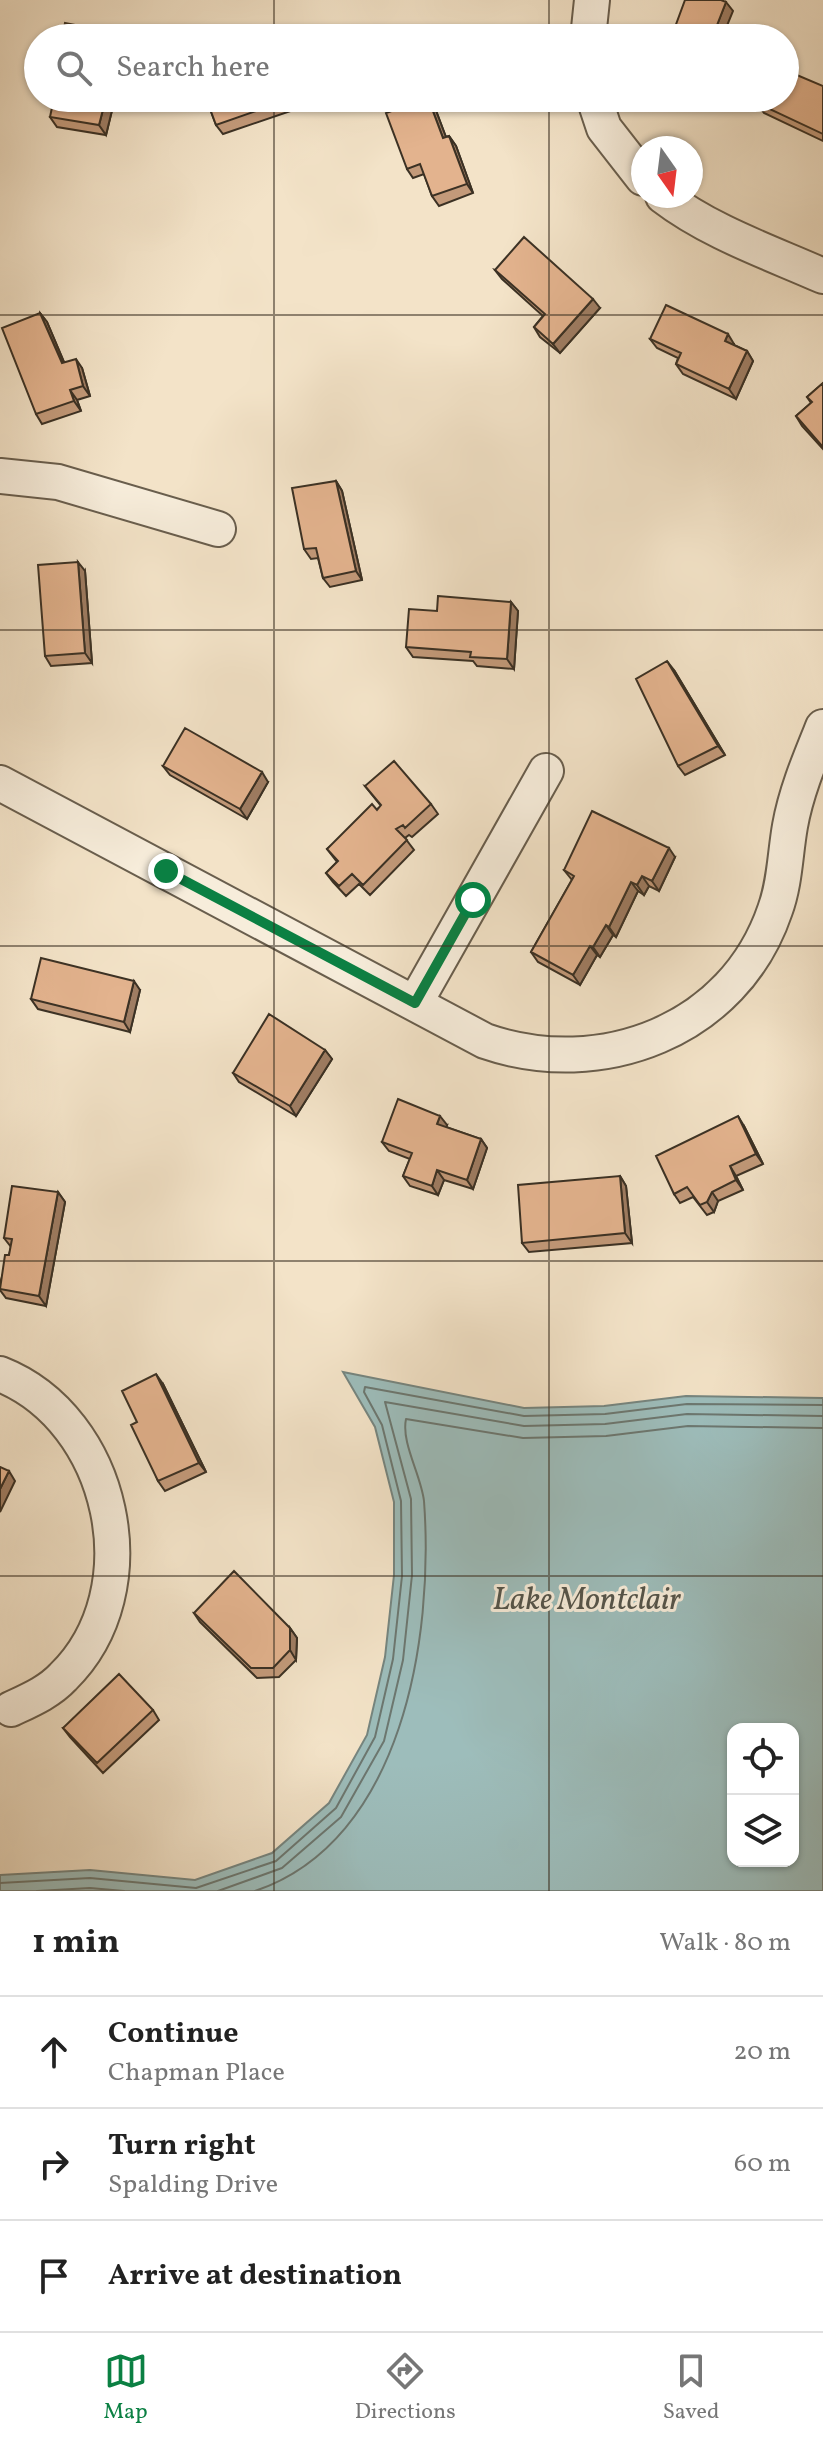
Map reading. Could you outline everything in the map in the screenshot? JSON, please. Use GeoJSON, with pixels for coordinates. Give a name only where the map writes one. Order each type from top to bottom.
{"type":"FeatureCollection","features":[{"type":"Feature","properties":{"kind":"street"},"geometry":{"type":"LineString","coordinates":[[589,24],[592,0]]}},
{"type":"Feature","properties":{"kind":"street"},"geometry":{"type":"LineString","coordinates":[[599,112],[604,128],[631,163]]}},
{"type":"Feature","properties":{"kind":"street"},"geometry":{"type":"LineString","coordinates":[[682,208],[709,225],[823,276]]}},
{"type":"Feature","properties":{"kind":"street"},"geometry":{"type":"LineString","coordinates":[[0,476],[58,482],[218,529]]}},
{"type":"Feature","properties":{"kind":"street"},"geometry":{"type":"LineString","coordinates":[[0,783],[485,1041],[514,1051],[552,1057],[598,1054],[671,1031],[704,1010],[732,984],[756,953],[775,911],[790,824],[805,770],[823,727]]}},
{"type":"Feature","properties":{"kind":"street"},"geometry":{"type":"LineString","coordinates":[[415,1003],[546,771]]}},
{"type":"Feature","properties":{"kind":"street"},"geometry":{"type":"LineString","coordinates":[[0,1374],[20,1382],[51,1407],[77,1437],[97,1472],[109,1509],[113,1547],[111,1577],[102,1613],[82,1653],[64,1677],[40,1696],[11,1709]]}},
{"type":"Feature","properties":{"kind":"water","name":"Lake Montclair"},"geometry":{"type":"Polygon","coordinates":[[[343,1372],[524,1408],[604,1406],[686,1396],[823,1398],[823,1891],[0,1891],[0,1875],[90,1870],[195,1880],[272,1853],[329,1803],[367,1735],[385,1657],[394,1575],[394,1502],[375,1427],[343,1372]]]}},
{"type":"Feature","properties":{"kind":"building"},"geometry":{"type":"Polygon","coordinates":[[[685,0],[726,2],[717,24],[676,24],[685,0]]]}},
{"type":"Feature","properties":{"kind":"building"},"geometry":{"type":"Polygon","coordinates":[[[799,76],[823,86],[823,134],[776,112],[799,112],[799,76]]]}},
{"type":"Feature","properties":{"kind":"building"},"geometry":{"type":"Polygon","coordinates":[[[51,112],[102,112],[99,125],[50,117],[51,112]]]}},
{"type":"Feature","properties":{"kind":"building"},"geometry":{"type":"Polygon","coordinates":[[[211,112],[253,112],[216,125],[211,112]]]}},
{"type":"Feature","properties":{"kind":"building"},"geometry":{"type":"Polygon","coordinates":[[[433,112],[443,138],[449,136],[467,184],[432,196],[420,164],[407,169],[386,113],[433,112]]]}},
{"type":"Feature","properties":{"kind":"building"},"geometry":{"type":"Polygon","coordinates":[[[524,237],[593,299],[553,344],[534,327],[545,314],[495,270],[524,237]]]}},
{"type":"Feature","properties":{"kind":"building"},"geometry":{"type":"Polygon","coordinates":[[[666,305],[728,334],[725,341],[747,351],[729,389],[676,364],[681,353],[650,339],[666,305]]]}},
{"type":"Feature","properties":{"kind":"building"},"geometry":{"type":"Polygon","coordinates":[[[40,313],[62,363],[76,359],[83,386],[70,390],[74,401],[36,414],[2,328],[40,313]]]}},
{"type":"Feature","properties":{"kind":"building"},"geometry":{"type":"Polygon","coordinates":[[[823,383],[823,447],[796,416],[812,402],[807,397],[823,383]]]}},
{"type":"Feature","properties":{"kind":"building"},"geometry":{"type":"Polygon","coordinates":[[[336,481],[356,571],[323,578],[316,548],[304,549],[292,488],[336,481]]]}},
{"type":"Feature","properties":{"kind":"building"},"geometry":{"type":"Polygon","coordinates":[[[78,562],[85,653],[45,656],[38,565],[78,562]]]}},
{"type":"Feature","properties":{"kind":"building"},"geometry":{"type":"Polygon","coordinates":[[[438,596],[511,602],[507,659],[470,657],[471,652],[406,647],[409,609],[437,611],[438,596]]]}},
{"type":"Feature","properties":{"kind":"building"},"geometry":{"type":"Polygon","coordinates":[[[667,661],[718,746],[678,766],[636,679],[667,661]]]}},
{"type":"Feature","properties":{"kind":"building"},"geometry":{"type":"Polygon","coordinates":[[[185,728],[262,772],[240,809],[163,766],[185,728]]]}},
{"type":"Feature","properties":{"kind":"building"},"geometry":{"type":"Polygon","coordinates":[[[394,761],[431,804],[405,828],[403,825],[396,829],[407,840],[363,885],[352,874],[339,886],[326,873],[338,861],[327,849],[372,804],[377,810],[381,805],[365,786],[394,761]]]}},
{"type":"Feature","properties":{"kind":"building"},"geometry":{"type":"Polygon","coordinates":[[[592,811],[669,848],[652,881],[642,876],[637,885],[631,882],[609,927],[606,925],[593,947],[590,946],[573,975],[531,952],[574,876],[564,870],[592,811]]]}},
{"type":"Feature","properties":{"kind":"building"},"geometry":{"type":"Polygon","coordinates":[[[41,958],[134,981],[124,1022],[31,999],[41,958]]]}},
{"type":"Feature","properties":{"kind":"building"},"geometry":{"type":"Polygon","coordinates":[[[269,1014],[325,1050],[290,1106],[233,1073],[269,1014]]]}},
{"type":"Feature","properties":{"kind":"building"},"geometry":{"type":"Polygon","coordinates":[[[398,1099],[440,1116],[437,1124],[481,1139],[467,1180],[437,1170],[432,1186],[403,1176],[412,1153],[382,1142],[398,1099]]]}},
{"type":"Feature","properties":{"kind":"building"},"geometry":{"type":"Polygon","coordinates":[[[738,1116],[756,1154],[730,1166],[736,1180],[712,1192],[707,1202],[700,1205],[687,1187],[674,1194],[656,1156],[738,1116]]]}},
{"type":"Feature","properties":{"kind":"building"},"geometry":{"type":"Polygon","coordinates":[[[620,1176],[625,1233],[522,1243],[518,1185],[620,1176]]]}},
{"type":"Feature","properties":{"kind":"building"},"geometry":{"type":"Polygon","coordinates":[[[12,1186],[58,1192],[39,1296],[0,1289],[5,1255],[9,1255],[12,1239],[4,1238],[12,1186]]]}},
{"type":"Feature","properties":{"kind":"building"},"geometry":{"type":"Polygon","coordinates":[[[156,1374],[199,1463],[158,1481],[131,1425],[137,1422],[122,1391],[156,1374]]]}},
{"type":"Feature","properties":{"kind":"building"},"geometry":{"type":"Polygon","coordinates":[[[0,1467],[9,1471],[0,1489],[0,1467]]]}},
{"type":"Feature","properties":{"kind":"building"},"geometry":{"type":"Polygon","coordinates":[[[234,1571],[290,1628],[290,1650],[273,1668],[251,1668],[194,1613],[234,1571]]]}},
{"type":"Feature","properties":{"kind":"building"},"geometry":{"type":"Polygon","coordinates":[[[119,1674],[153,1710],[97,1763],[63,1728],[119,1674]]]}},
{"type":"Feature","properties":{"kind":"route"},"geometry":{"type":"LineString","coordinates":[[166,871],[415,1003],[473,900]]}}]}
